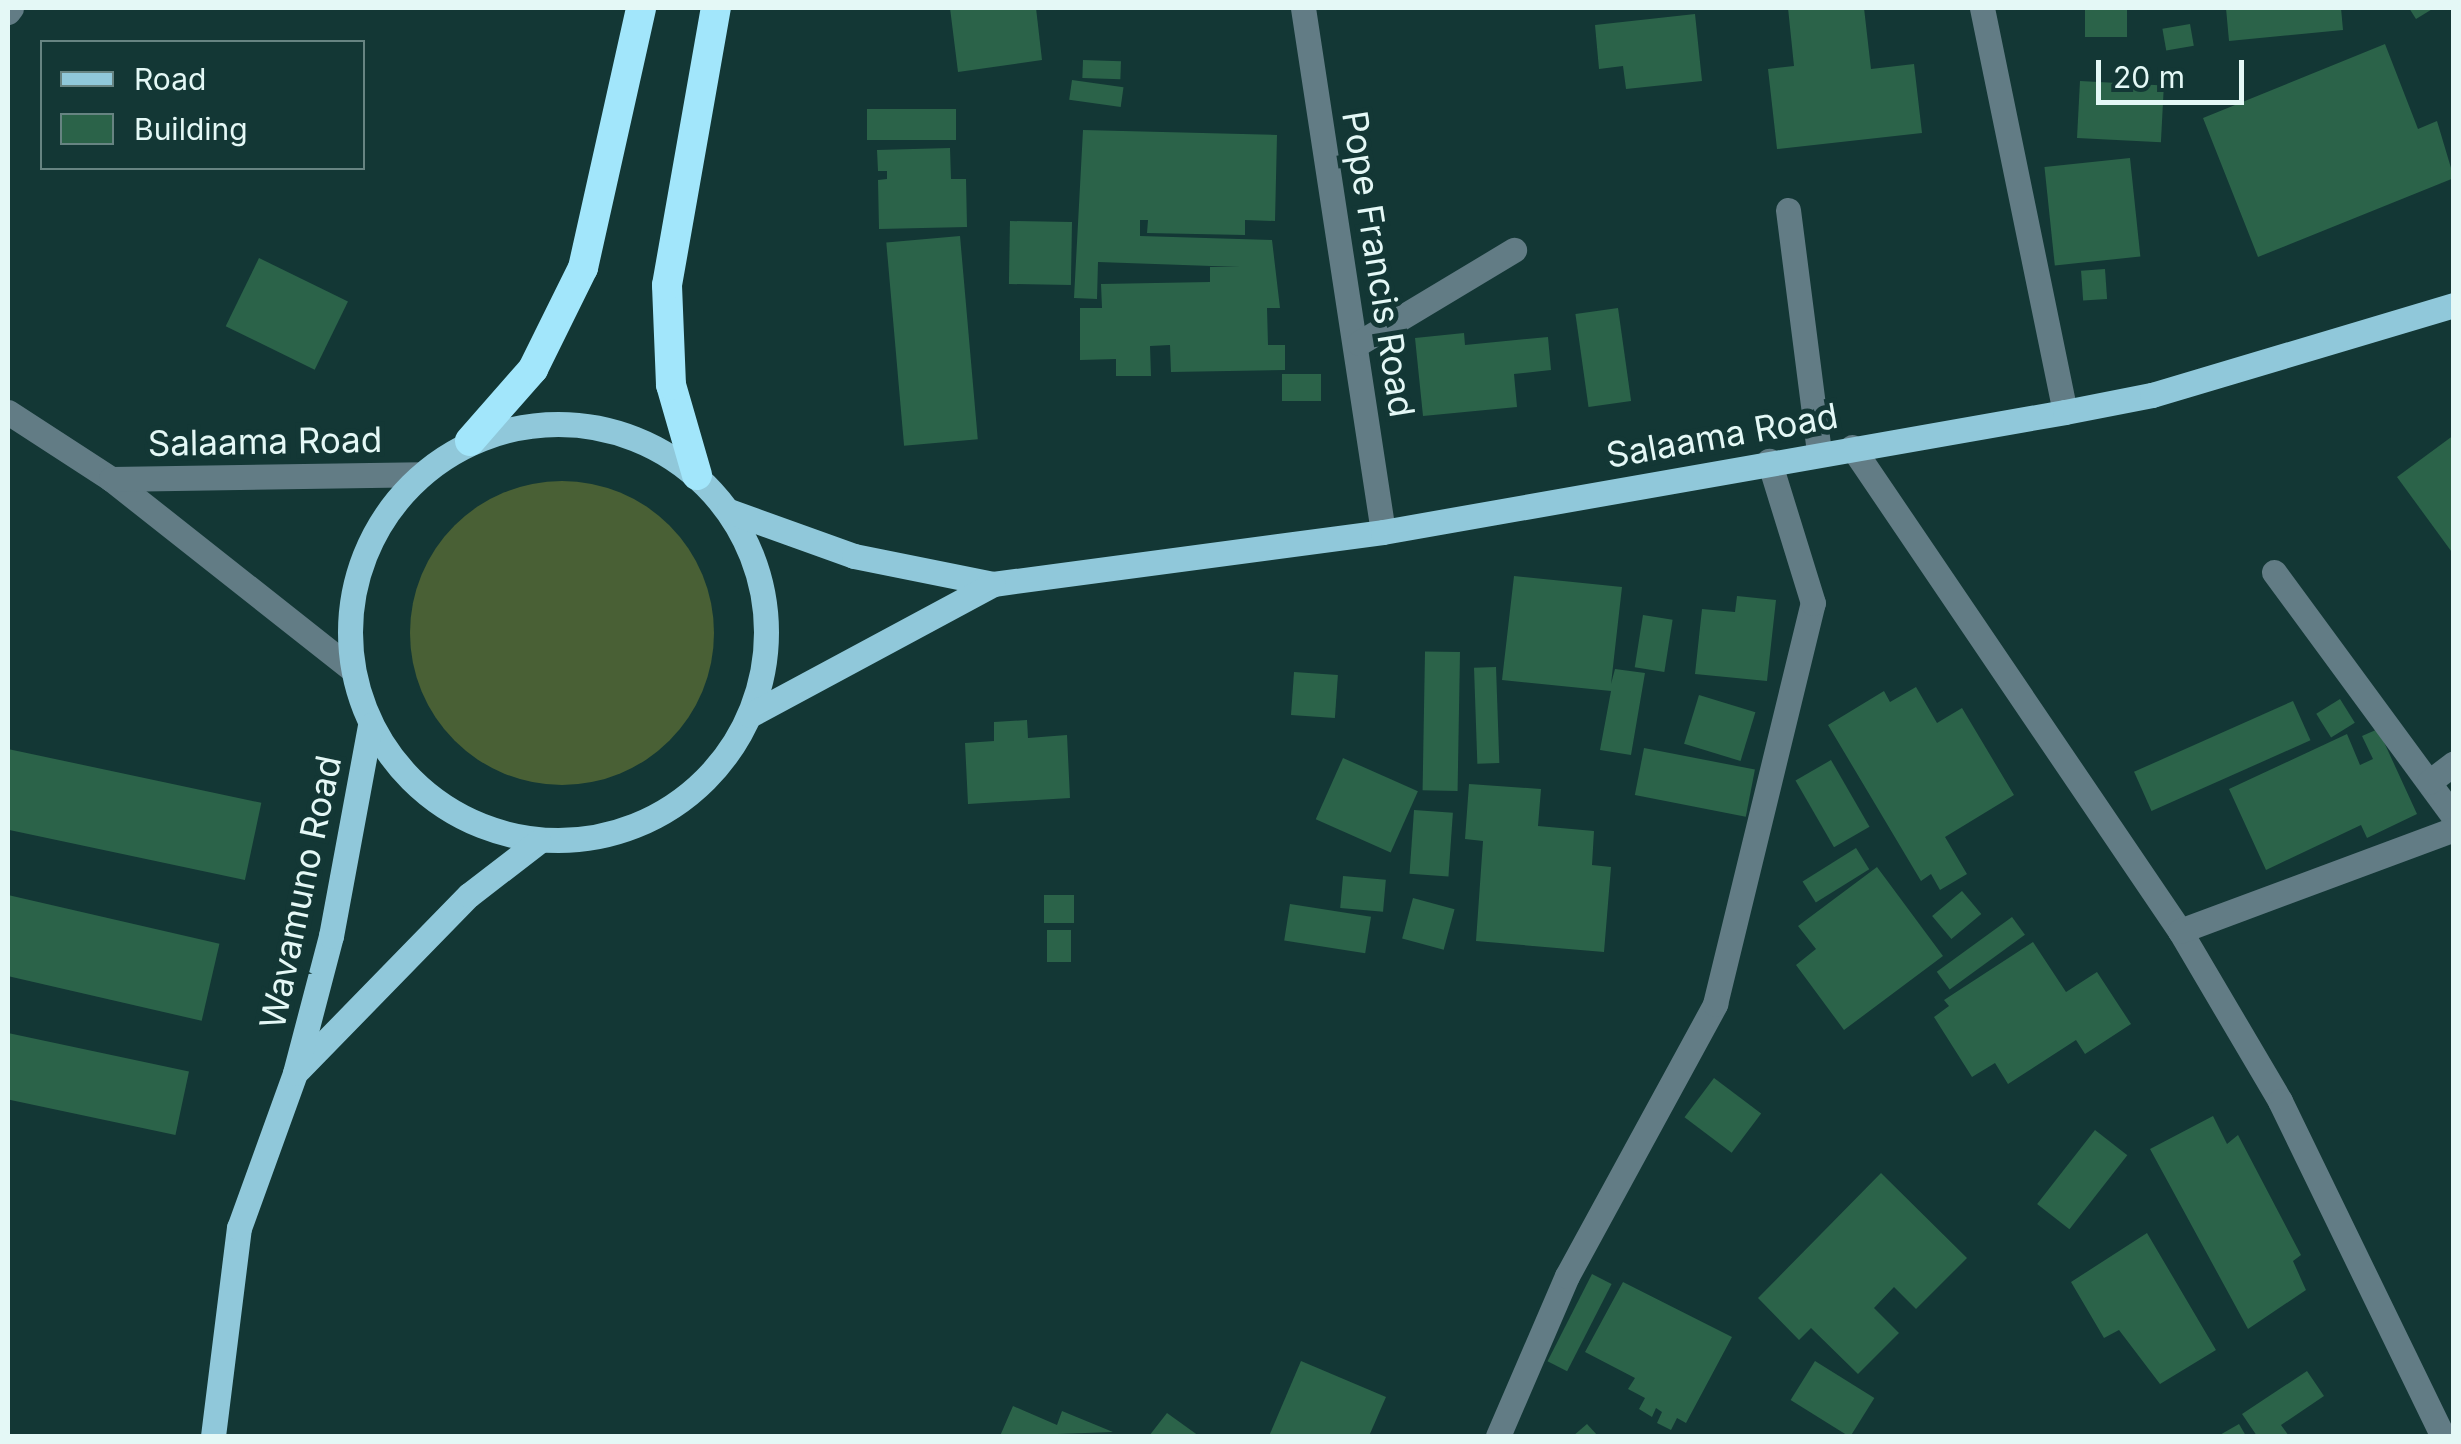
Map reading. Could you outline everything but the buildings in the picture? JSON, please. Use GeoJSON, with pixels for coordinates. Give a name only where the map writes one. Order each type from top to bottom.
{"type":"FeatureCollection","features":[{"type":"Feature","properties":{"kind":"highway"},"geometry":{"type":"LineString","coordinates":[[470,442],[533,369],[583,268],[641,8]]}},
{"type":"Feature","properties":{"kind":"highway"},"geometry":{"type":"LineString","coordinates":[[698,475],[671,385],[667,285],[716,8]]}},
{"type":"Feature","properties":{"kind":"main road","name":"Salaama Road"},"geometry":{"type":"LineString","coordinates":[[729,511],[854,556],[993,584],[1383,532],[1819,452],[2066,412],[2152,395],[2454,306]]}},
{"type":"Feature","properties":{"kind":"main road"},"geometry":{"type":"LineString","coordinates":[[529,424],[589,424],[647,442],[698,475],[729,511],[763,589],[764,660],[750,715],[715,770],[664,811],[604,836],[539,840],[487,830],[440,806],[400,770],[370,726],[352,669],[350,616],[360,563],[385,515],[420,474],[470,442],[529,424]]}},
{"type":"Feature","properties":{"kind":"main road","name":"Salaama Road"},"geometry":{"type":"LineString","coordinates":[[750,715],[993,584]]}},
{"type":"Feature","properties":{"kind":"main road","name":"Wavamuno Road"},"geometry":{"type":"LineString","coordinates":[[213,1436],[239,1228],[295,1073],[335,917],[370,726]]}},
{"type":"Feature","properties":{"kind":"main road","name":"Wavamuno Road"},"geometry":{"type":"LineString","coordinates":[[295,1073],[398,963],[539,840]]}},
{"type":"Feature","properties":{"kind":"street","name":"Pope Francis Road"},"geometry":{"type":"LineString","coordinates":[[1303,8],[1359,343],[1383,532]]}},
{"type":"Feature","properties":{"kind":"street"},"geometry":{"type":"LineString","coordinates":[[1982,8],[2066,412]]}},
{"type":"Feature","properties":{"kind":"street"},"geometry":{"type":"LineString","coordinates":[[1788,210],[1819,452]]}},
{"type":"Feature","properties":{"kind":"street"},"geometry":{"type":"LineString","coordinates":[[1359,343],[1514,250]]}},
{"type":"Feature","properties":{"kind":"street","name":"Salaama Road"},"geometry":{"type":"LineString","coordinates":[[8,412],[111,479],[352,669]]}},
{"type":"Feature","properties":{"kind":"street"},"geometry":{"type":"LineString","coordinates":[[1852,447],[2180,931],[2280,1100],[2443,1436]]}},
{"type":"Feature","properties":{"kind":"street"},"geometry":{"type":"LineString","coordinates":[[1498,1436],[1567,1276],[1716,1004],[1813,604],[1769,461]]}},
{"type":"Feature","properties":{"kind":"street","name":"Salaama Road"},"geometry":{"type":"LineString","coordinates":[[111,479],[420,474]]}},
{"type":"Feature","properties":{"kind":"street"},"geometry":{"type":"LineString","coordinates":[[2274,572],[2454,817]]}},
{"type":"Feature","properties":{"kind":"street"},"geometry":{"type":"LineString","coordinates":[[2428,782],[2454,763]]}},
{"type":"Feature","properties":{"kind":"street"},"geometry":{"type":"LineString","coordinates":[[2180,931],[2454,828]]}},
{"type":"Feature","properties":{"kind":"green space"},"geometry":{"type":"Polygon","coordinates":[[[562,481],[620,492],[647,506],[670,525],[689,548],[703,575],[714,633],[703,691],[689,718],[670,741],[647,760],[620,774],[562,785],[504,774],[477,760],[454,741],[435,718],[421,691],[410,633],[421,575],[435,548],[454,525],[477,506],[504,492],[562,481]]]}}]}
